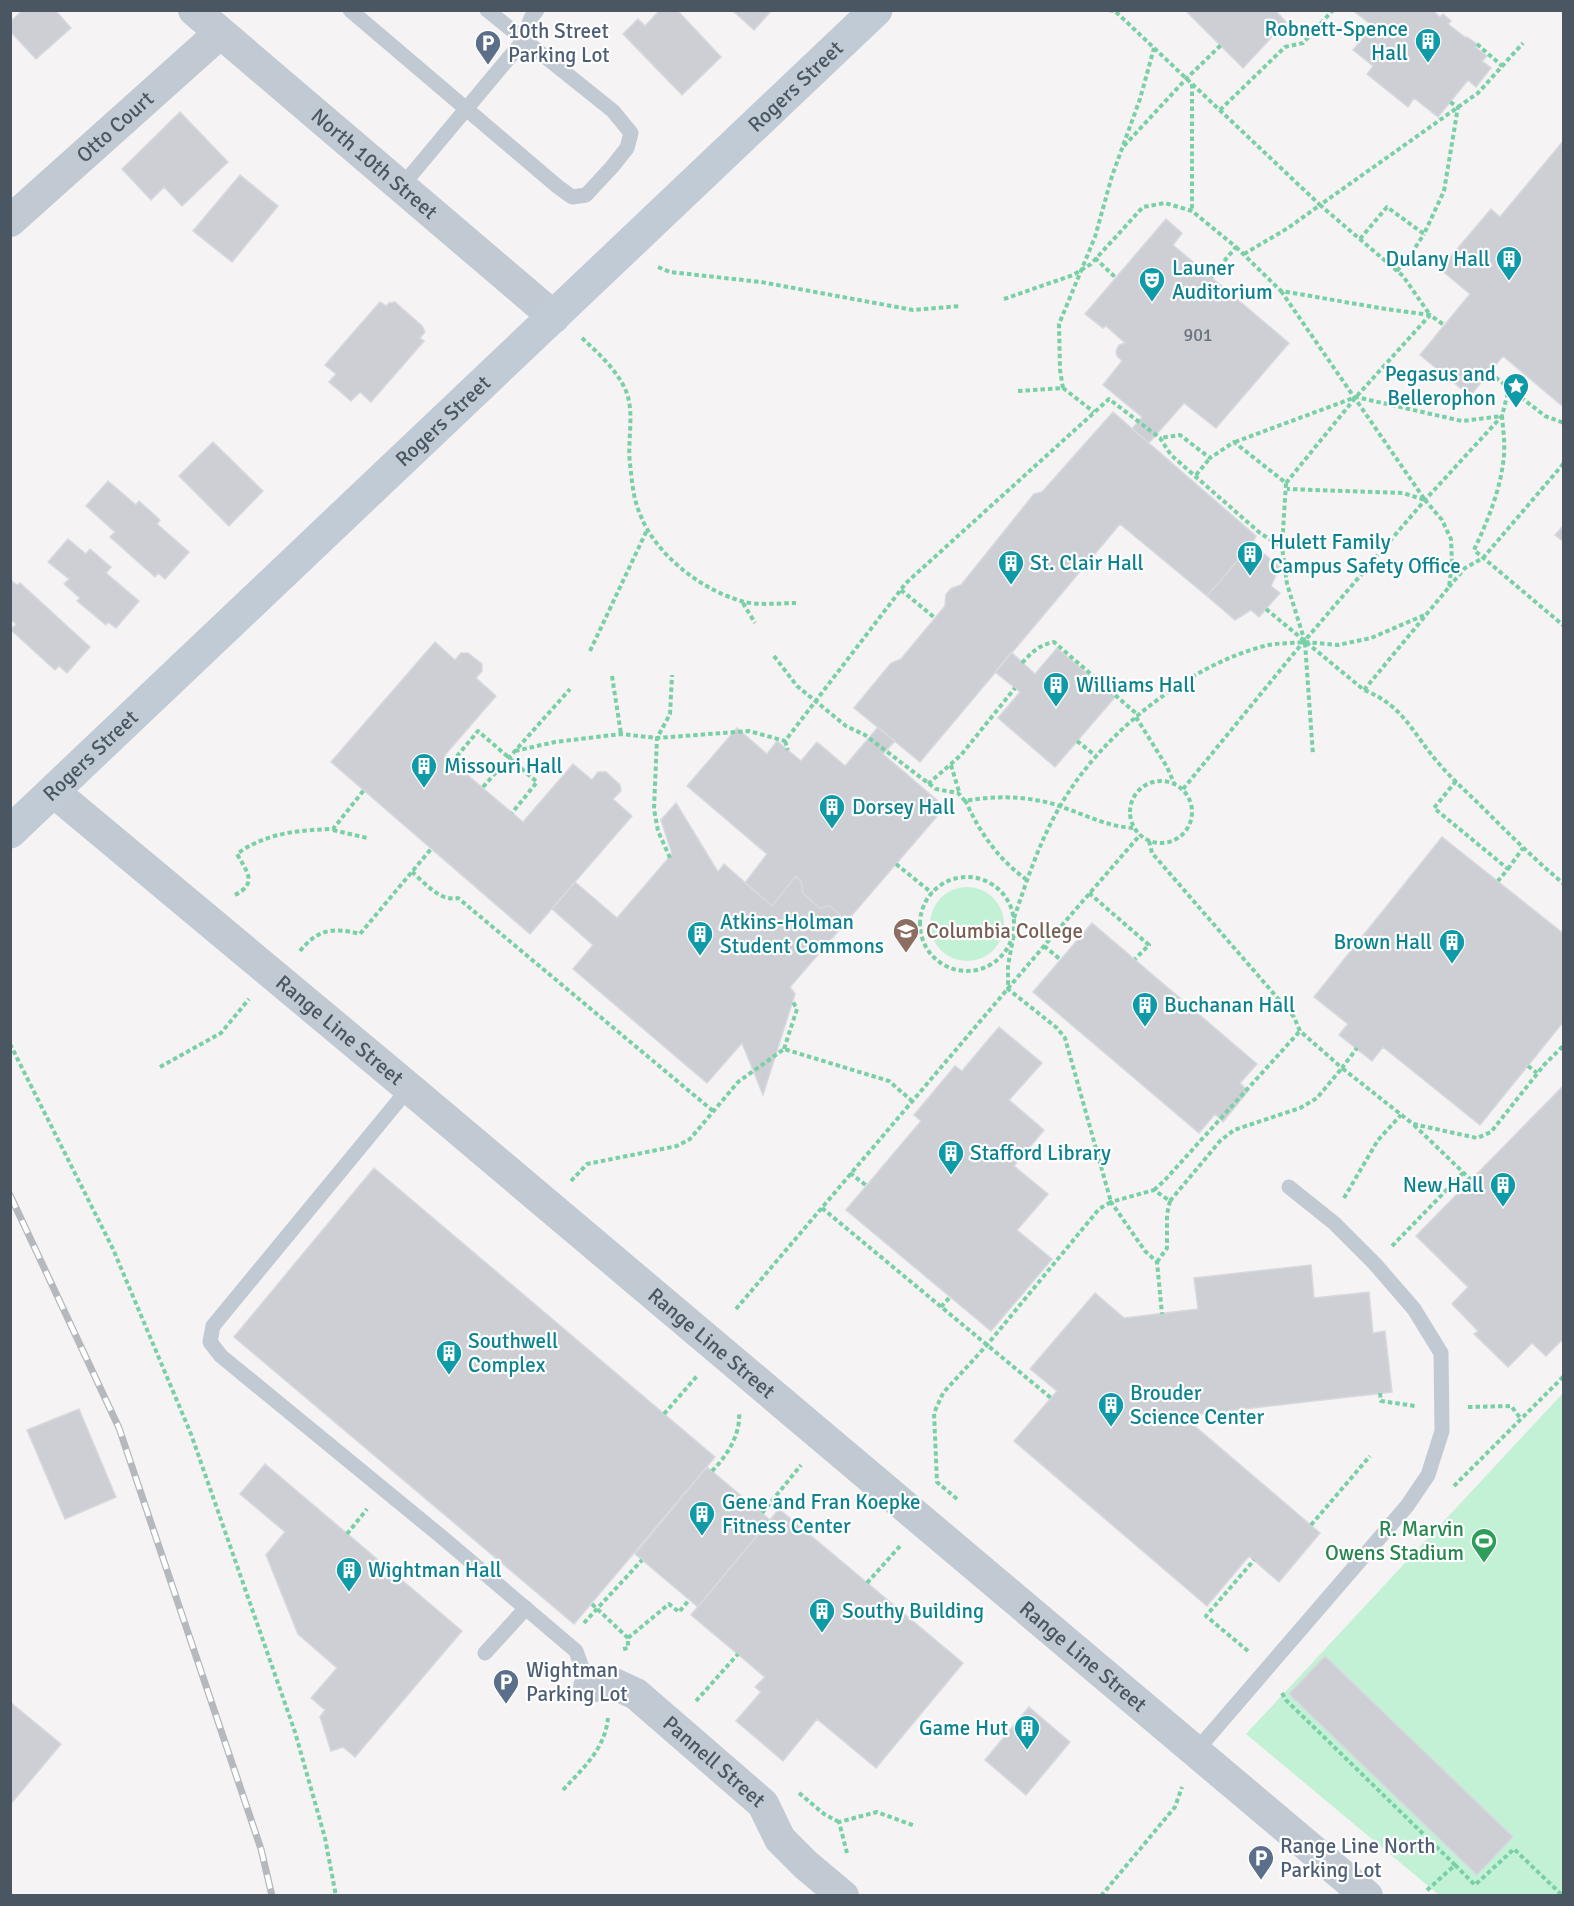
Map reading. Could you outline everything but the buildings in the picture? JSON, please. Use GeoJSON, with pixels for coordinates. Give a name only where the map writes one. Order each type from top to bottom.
{"type":"FeatureCollection","features":[{"type":"Feature","properties":{"kind":"street","name":"Rogers Street"},"geometry":{"type":"LineString","coordinates":[[10,832],[876,10]]}},
{"type":"Feature","properties":{"kind":"street","name":"North 10th Street"},"geometry":{"type":"LineString","coordinates":[[195,11],[554,316]]}},
{"type":"Feature","properties":{"kind":"street","name":"Otto Court"},"geometry":{"type":"LineString","coordinates":[[10,221],[220,33]]}},
{"type":"Feature","properties":{"kind":"street","name":"Range Line Street"},"geometry":{"type":"LineString","coordinates":[[54,792],[1368,1896]]}},
{"type":"Feature","properties":{"kind":"street","name":"Pannell Street"},"geometry":{"type":"LineString","coordinates":[[600,1685],[636,1694],[764,1804],[780,1839],[806,1865],[843,1896]]}},
{"type":"Feature","properties":{"kind":"lane"},"geometry":{"type":"LineString","coordinates":[[350,10],[572,197],[586,195],[627,148],[631,133],[613,111],[487,10]]}},
{"type":"Feature","properties":{"kind":"lane"},"geometry":{"type":"LineString","coordinates":[[401,187],[523,41],[531,18],[537,10]]}},
{"type":"Feature","properties":{"kind":"lane"},"geometry":{"type":"LineString","coordinates":[[409,1088],[213,1326],[210,1342],[221,1356],[576,1651],[600,1685]]}},
{"type":"Feature","properties":{"kind":"lane"},"geometry":{"type":"LineString","coordinates":[[1206,1759],[1268,1667],[1407,1506],[1428,1475],[1442,1431],[1441,1353],[1414,1309],[1375,1264],[1334,1223],[1288,1187]]}},
{"type":"Feature","properties":{"kind":"lane"},"geometry":{"type":"LineString","coordinates":[[485,1653],[526,1608]]}},
{"type":"Feature","properties":{"kind":"path"},"geometry":{"type":"LineString","coordinates":[[1109,10],[1115,11],[1320,205],[1397,271],[1430,315],[1444,325]]}},
{"type":"Feature","properties":{"kind":"path"},"geometry":{"type":"LineString","coordinates":[[1220,110],[1285,46],[1303,43],[1333,10]]}},
{"type":"Feature","properties":{"kind":"path"},"geometry":{"type":"LineString","coordinates":[[1244,254],[1288,228],[1478,93],[1523,43]]}},
{"type":"Feature","properties":{"kind":"path"},"geometry":{"type":"LineString","coordinates":[[1477,44],[1502,66]]}},
{"type":"Feature","properties":{"kind":"path"},"geometry":{"type":"LineString","coordinates":[[1122,149],[1186,79],[1221,45]]}},
{"type":"Feature","properties":{"kind":"path"},"geometry":{"type":"LineString","coordinates":[[1063,388],[1060,370],[1059,324],[1095,237],[1112,176],[1140,99],[1154,48]]}},
{"type":"Feature","properties":{"kind":"path"},"geometry":{"type":"LineString","coordinates":[[1192,84],[1192,211]]}},
{"type":"Feature","properties":{"kind":"path"},"geometry":{"type":"LineString","coordinates":[[1450,102],[1458,107]]}},
{"type":"Feature","properties":{"kind":"path"},"geometry":{"type":"LineString","coordinates":[[1397,271],[1424,234],[1444,191],[1458,107]]}},
{"type":"Feature","properties":{"kind":"path"},"geometry":{"type":"LineString","coordinates":[[1004,299],[1073,275],[1081,270],[1090,264],[1143,207],[1166,203],[1192,211],[1244,254],[1281,291],[1425,500],[1442,520],[1451,539],[1452,562],[1449,587]]}},
{"type":"Feature","properties":{"kind":"path"},"geometry":{"type":"LineString","coordinates":[[1360,239],[1387,207],[1424,234]]}},
{"type":"Feature","properties":{"kind":"path"},"geometry":{"type":"LineString","coordinates":[[1211,277],[1236,247]]}},
{"type":"Feature","properties":{"kind":"path"},"geometry":{"type":"LineString","coordinates":[[1095,258],[1116,279]]}},
{"type":"Feature","properties":{"kind":"path"},"geometry":{"type":"LineString","coordinates":[[657,267],[670,272],[761,282],[913,310],[960,306]]}},
{"type":"Feature","properties":{"kind":"path"},"geometry":{"type":"LineString","coordinates":[[1281,291],[1430,315]]}},
{"type":"Feature","properties":{"kind":"path"},"geometry":{"type":"LineString","coordinates":[[1286,483],[1356,397],[1430,315]]}},
{"type":"Feature","properties":{"kind":"path"},"geometry":{"type":"LineString","coordinates":[[582,338],[617,375],[627,393],[630,417],[628,450],[634,497],[648,530],[668,555],[689,574],[721,593],[743,602],[796,603]]}},
{"type":"Feature","properties":{"kind":"path"},"geometry":{"type":"LineString","coordinates":[[1490,373],[1545,416],[1563,423]]}},
{"type":"Feature","properties":{"kind":"path"},"geometry":{"type":"LineString","coordinates":[[1018,391],[1063,388],[1094,412]]}},
{"type":"Feature","properties":{"kind":"path"},"geometry":{"type":"LineString","coordinates":[[1509,388],[1502,416],[1504,454],[1498,488],[1489,517],[1474,550],[1563,626]]}},
{"type":"Feature","properties":{"kind":"path"},"geometry":{"type":"LineString","coordinates":[[1196,476],[1210,458],[1234,442],[1356,397],[1462,421],[1502,416]]}},
{"type":"Feature","properties":{"kind":"path"},"geometry":{"type":"LineString","coordinates":[[785,741],[901,590],[1108,399],[1160,438],[1171,455],[1260,533],[1282,547]]}},
{"type":"Feature","properties":{"kind":"path"},"geometry":{"type":"LineString","coordinates":[[1183,789],[1425,500],[1502,416]]}},
{"type":"Feature","properties":{"kind":"path"},"geometry":{"type":"LineString","coordinates":[[1160,438],[1180,435],[1210,458]]}},
{"type":"Feature","properties":{"kind":"path"},"geometry":{"type":"LineString","coordinates":[[1234,442],[1286,483],[1282,547],[1287,584],[1305,642],[1313,755]]}},
{"type":"Feature","properties":{"kind":"path"},"geometry":{"type":"LineString","coordinates":[[1364,690],[1465,568],[1483,558],[1563,463]]}},
{"type":"Feature","properties":{"kind":"path"},"geometry":{"type":"LineString","coordinates":[[1287,489],[1403,493],[1425,500]]}},
{"type":"Feature","properties":{"kind":"path"},"geometry":{"type":"LineString","coordinates":[[590,651],[648,530]]}},
{"type":"Feature","properties":{"kind":"path"},"geometry":{"type":"LineString","coordinates":[[901,590],[934,618]]}},
{"type":"Feature","properties":{"kind":"path"},"geometry":{"type":"LineString","coordinates":[[743,602],[755,623]]}},
{"type":"Feature","properties":{"kind":"path"},"geometry":{"type":"LineString","coordinates":[[1266,609],[1364,690],[1380,696],[1397,709],[1418,739],[1456,781],[1563,884]]}},
{"type":"Feature","properties":{"kind":"path"},"geometry":{"type":"LineString","coordinates":[[1014,918],[1038,848],[1060,806],[1096,756],[1162,695],[1190,678],[1232,658],[1269,645],[1305,642],[1338,645],[1371,638],[1429,613]]}},
{"type":"Feature","properties":{"kind":"path"},"geometry":{"type":"LineString","coordinates":[[1022,663],[1032,651],[1044,644],[1054,642],[1137,716],[1174,783]]}},
{"type":"Feature","properties":{"kind":"path"},"geometry":{"type":"LineString","coordinates":[[774,656],[797,686],[846,726],[865,735],[928,784],[946,793],[958,793]]}},
{"type":"Feature","properties":{"kind":"path"},"geometry":{"type":"LineString","coordinates":[[670,858],[658,831],[654,809],[657,738],[670,714],[672,675]]}},
{"type":"Feature","properties":{"kind":"path"},"geometry":{"type":"LineString","coordinates":[[612,676],[621,734]]}},
{"type":"Feature","properties":{"kind":"path"},"geometry":{"type":"LineString","coordinates":[[928,784],[961,755],[1015,688]]}},
{"type":"Feature","properties":{"kind":"path"},"geometry":{"type":"LineString","coordinates":[[483,788],[570,690]]}},
{"type":"Feature","properties":{"kind":"path"},"geometry":{"type":"LineString","coordinates":[[452,762],[478,731],[537,782],[512,813]]}},
{"type":"Feature","properties":{"kind":"path"},"geometry":{"type":"LineString","coordinates":[[515,751],[555,742],[621,734],[657,738],[749,731],[785,741]]}},
{"type":"Feature","properties":{"kind":"path"},"geometry":{"type":"LineString","coordinates":[[785,741],[788,750]]}},
{"type":"Feature","properties":{"kind":"path"},"geometry":{"type":"LineString","coordinates":[[1077,741],[1096,756]]}},
{"type":"Feature","properties":{"kind":"path"},"geometry":{"type":"LineString","coordinates":[[951,765],[958,793],[965,801],[981,832],[991,847],[1011,868],[1027,880]]}},
{"type":"Feature","properties":{"kind":"path"},"geometry":{"type":"LineString","coordinates":[[1164,780],[1174,783],[1190,798],[1191,819],[1187,829],[1180,837],[1170,842],[1149,841],[1140,836],[1130,819],[1130,808],[1137,791],[1145,784],[1154,781],[1164,780]]}},
{"type":"Feature","properties":{"kind":"path"},"geometry":{"type":"LineString","coordinates":[[1456,781],[1434,808],[1508,869]]}},
{"type":"Feature","properties":{"kind":"path"},"geometry":{"type":"LineString","coordinates":[[333,829],[364,790]]}},
{"type":"Feature","properties":{"kind":"path"},"geometry":{"type":"LineString","coordinates":[[965,801],[995,797],[1045,802],[1118,827],[1134,828]]}},
{"type":"Feature","properties":{"kind":"path"},"geometry":{"type":"LineString","coordinates":[[235,895],[246,890],[249,884],[248,873],[237,854],[248,846],[272,836],[308,830],[333,829],[367,838]]}},
{"type":"Feature","properties":{"kind":"path"},"geometry":{"type":"LineString","coordinates":[[736,1310],[850,1173],[1140,836]]}},
{"type":"Feature","properties":{"kind":"path"},"geometry":{"type":"LineString","coordinates":[[1149,841],[1152,853],[1294,1017],[1300,1031],[1342,1068],[1413,1124],[1471,1180]]}},
{"type":"Feature","properties":{"kind":"path"},"geometry":{"type":"LineString","coordinates":[[1498,881],[1524,848]]}},
{"type":"Feature","properties":{"kind":"path"},"geometry":{"type":"LineString","coordinates":[[160,1067],[220,1033],[250,998],[276,977],[310,939],[321,932],[346,931],[360,934],[432,849]]}},
{"type":"Feature","properties":{"kind":"path"},"geometry":{"type":"LineString","coordinates":[[896,864],[932,893]]}},
{"type":"Feature","properties":{"kind":"path"},"geometry":{"type":"LineString","coordinates":[[412,872],[444,898],[458,898],[713,1111]]}},
{"type":"Feature","properties":{"kind":"path"},"geometry":{"type":"LineString","coordinates":[[1008,989],[1008,965],[1014,934],[1014,918],[1010,903],[1001,890],[989,882],[974,877],[958,877],[944,883],[932,893],[924,906],[920,921],[922,937],[929,951],[940,962],[954,969],[969,971],[984,968],[998,960],[1008,948],[1014,934]]}},
{"type":"Feature","properties":{"kind":"path"},"geometry":{"type":"LineString","coordinates":[[1089,893],[1149,945],[1135,959]]}},
{"type":"Feature","properties":{"kind":"path"},"geometry":{"type":"LineString","coordinates":[[1044,946],[1061,960]]}},
{"type":"Feature","properties":{"kind":"path"},"geometry":{"type":"LineString","coordinates":[[1008,989],[1065,1038],[1111,1202],[1145,1251],[1157,1262]]}},
{"type":"Feature","properties":{"kind":"path"},"geometry":{"type":"LineString","coordinates":[[545,1203],[587,1164],[677,1146],[690,1139],[738,1082],[784,1049],[797,1009],[793,1002]]}},
{"type":"Feature","properties":{"kind":"path"},"geometry":{"type":"LineString","coordinates":[[957,1499],[937,1482],[934,1413],[944,1393],[987,1345],[1099,1209],[1111,1202],[1154,1190],[1300,1031]]}},
{"type":"Feature","properties":{"kind":"path"},"geometry":{"type":"LineString","coordinates":[[10,1044],[113,1249],[191,1434],[295,1732],[325,1838],[336,1896]]}},
{"type":"Feature","properties":{"kind":"path"},"geometry":{"type":"LineString","coordinates":[[1413,1124],[1477,1138],[1491,1132],[1563,1045]]}},
{"type":"Feature","properties":{"kind":"path"},"geometry":{"type":"LineString","coordinates":[[1162,1314],[1157,1262],[1167,1248],[1167,1214],[1170,1201],[1220,1141],[1234,1130],[1300,1108],[1317,1098],[1357,1048]]}},
{"type":"Feature","properties":{"kind":"path"},"geometry":{"type":"LineString","coordinates":[[784,1049],[889,1081],[912,1101]]}},
{"type":"Feature","properties":{"kind":"path"},"geometry":{"type":"LineString","coordinates":[[1528,1066],[1538,1073]]}},
{"type":"Feature","properties":{"kind":"path"},"geometry":{"type":"LineString","coordinates":[[1334,1223],[1358,1172],[1378,1140],[1401,1115]]}},
{"type":"Feature","properties":{"kind":"path"},"geometry":{"type":"LineString","coordinates":[[1375,1264],[1464,1172]]}},
{"type":"Feature","properties":{"kind":"path"},"geometry":{"type":"LineString","coordinates":[[850,1173],[867,1186]]}},
{"type":"Feature","properties":{"kind":"path"},"geometry":{"type":"LineString","coordinates":[[1154,1190],[1170,1201]]}},
{"type":"Feature","properties":{"kind":"path"},"geometry":{"type":"LineString","coordinates":[[822,1209],[1051,1398]]}},
{"type":"Feature","properties":{"kind":"path"},"geometry":{"type":"LineString","coordinates":[[941,1307],[950,1297]]}},
{"type":"Feature","properties":{"kind":"path"},"geometry":{"type":"LineString","coordinates":[[1407,1506],[1433,1508],[1563,1376]]}},
{"type":"Feature","properties":{"kind":"path"},"geometry":{"type":"LineString","coordinates":[[1380,1393],[1381,1401],[1423,1407]]}},
{"type":"Feature","properties":{"kind":"path"},"geometry":{"type":"LineString","coordinates":[[712,1471],[724,1458],[732,1442],[739,1419],[738,1405]]}},
{"type":"Feature","properties":{"kind":"path"},"geometry":{"type":"LineString","coordinates":[[1496,1406],[1511,1406],[1521,1419]]}},
{"type":"Feature","properties":{"kind":"path"},"geometry":{"type":"LineString","coordinates":[[1311,1525],[1370,1456]]}},
{"type":"Feature","properties":{"kind":"path"},"geometry":{"type":"LineString","coordinates":[[762,1513],[805,1461]]}},
{"type":"Feature","properties":{"kind":"path"},"geometry":{"type":"LineString","coordinates":[[867,1583],[903,1544]]}},
{"type":"Feature","properties":{"kind":"path"},"geometry":{"type":"LineString","coordinates":[[578,1630],[642,1560]]}},
{"type":"Feature","properties":{"kind":"path"},"geometry":{"type":"LineString","coordinates":[[1254,1560],[1206,1616],[1268,1667],[1286,1700],[1475,1885],[1514,1849],[1563,1896]]}},
{"type":"Feature","properties":{"kind":"path"},"geometry":{"type":"LineString","coordinates":[[628,1638],[669,1604],[679,1612],[689,1600]]}},
{"type":"Feature","properties":{"kind":"path"},"geometry":{"type":"LineString","coordinates":[[563,1790],[604,1740],[600,1685],[612,1652],[628,1648],[628,1638],[592,1604]]}},
{"type":"Feature","properties":{"kind":"path"},"geometry":{"type":"LineString","coordinates":[[694,1704],[738,1654]]}},
{"type":"Feature","properties":{"kind":"path"},"geometry":{"type":"LineString","coordinates":[[1101,1896],[1175,1807],[1184,1782],[1206,1759]]}},
{"type":"Feature","properties":{"kind":"path"},"geometry":{"type":"LineString","coordinates":[[849,1861],[839,1822],[877,1812],[915,1826]]}},
{"type":"Feature","properties":{"kind":"path"},"geometry":{"type":"LineString","coordinates":[[1426,1891],[1455,1865]]}},
{"type":"Feature","properties":{"kind":"green space"},"geometry":{"type":"Polygon","coordinates":[[[967,887],[981,890],[993,898],[1001,910],[1004,924],[1001,938],[993,950],[981,958],[967,961],[953,958],[941,950],[933,938],[930,924],[933,910],[941,898],[953,890],[967,887]]]}},
{"type":"Feature","properties":{"kind":"green space","name":"R. Marvin Owens Stadium"},"geometry":{"type":"Polygon","coordinates":[[[1563,1393],[1563,1895],[1439,1895],[1246,1734],[1563,1393]]]}},
{"type":"Feature","properties":{"kind":"railway"},"geometry":{"type":"LineString","coordinates":[[10,1195],[119,1428],[261,1849],[272,1896]]}},
{"type":"Feature","properties":{"kind":"place","name":"Robnett-Spence Hall"},"geometry":{"type":"Point","coordinates":[1428,64]}},
{"type":"Feature","properties":{"kind":"place","name":"10th Street Parking Lot"},"geometry":{"type":"Point","coordinates":[488,66]}},
{"type":"Feature","properties":{"kind":"place","name":"Dulany Hall"},"geometry":{"type":"Point","coordinates":[1509,282]}},
{"type":"Feature","properties":{"kind":"place","name":"Launer Auditorium"},"geometry":{"type":"Point","coordinates":[1152,303]}},
{"type":"Feature","properties":{"kind":"place","name":"Pegasus and Bellerophon"},"geometry":{"type":"Point","coordinates":[1516,409]}},
{"type":"Feature","properties":{"kind":"place","name":"Hulett Family Campus Safety Office"},"geometry":{"type":"Point","coordinates":[1250,577]}},
{"type":"Feature","properties":{"kind":"place","name":"St. Clair Hall"},"geometry":{"type":"Point","coordinates":[1011,586]}},
{"type":"Feature","properties":{"kind":"place","name":"Williams Hall"},"geometry":{"type":"Point","coordinates":[1056,708]}},
{"type":"Feature","properties":{"kind":"place","name":"Missouri Hall"},"geometry":{"type":"Point","coordinates":[424,789]}},
{"type":"Feature","properties":{"kind":"place","name":"Dorsey Hall"},"geometry":{"type":"Point","coordinates":[832,830]}},
{"type":"Feature","properties":{"kind":"place","name":"Columbia College"},"geometry":{"type":"Point","coordinates":[906,954]}},
{"type":"Feature","properties":{"kind":"place","name":"Atkins-Holman Student Commons"},"geometry":{"type":"Point","coordinates":[700,957]}},
{"type":"Feature","properties":{"kind":"place","name":"Brown Hall"},"geometry":{"type":"Point","coordinates":[1452,965]}},
{"type":"Feature","properties":{"kind":"place","name":"Buchanan Hall"},"geometry":{"type":"Point","coordinates":[1145,1028]}},
{"type":"Feature","properties":{"kind":"place","name":"Stafford Library"},"geometry":{"type":"Point","coordinates":[951,1176]}},
{"type":"Feature","properties":{"kind":"place","name":"New Hall"},"geometry":{"type":"Point","coordinates":[1503,1208]}},
{"type":"Feature","properties":{"kind":"place","name":"Southwell Complex"},"geometry":{"type":"Point","coordinates":[449,1376]}},
{"type":"Feature","properties":{"kind":"place","name":"Brouder Science Center"},"geometry":{"type":"Point","coordinates":[1111,1428]}},
{"type":"Feature","properties":{"kind":"place","name":"Gene and Fran Koepke Fitness Center"},"geometry":{"type":"Point","coordinates":[702,1537]}},
{"type":"Feature","properties":{"kind":"place","name":"R. Marvin Owens Stadium"},"geometry":{"type":"Point","coordinates":[1484,1564]}},
{"type":"Feature","properties":{"kind":"place","name":"Wightman Hall"},"geometry":{"type":"Point","coordinates":[349,1593]}},
{"type":"Feature","properties":{"kind":"place","name":"Southy Building"},"geometry":{"type":"Point","coordinates":[822,1634]}},
{"type":"Feature","properties":{"kind":"place","name":"Wightman Parking Lot"},"geometry":{"type":"Point","coordinates":[506,1705]}},
{"type":"Feature","properties":{"kind":"place","name":"Game Hut"},"geometry":{"type":"Point","coordinates":[1027,1751]}},
{"type":"Feature","properties":{"kind":"place","name":"Range Line North Parking Lot"},"geometry":{"type":"Point","coordinates":[1261,1881]}}]}
